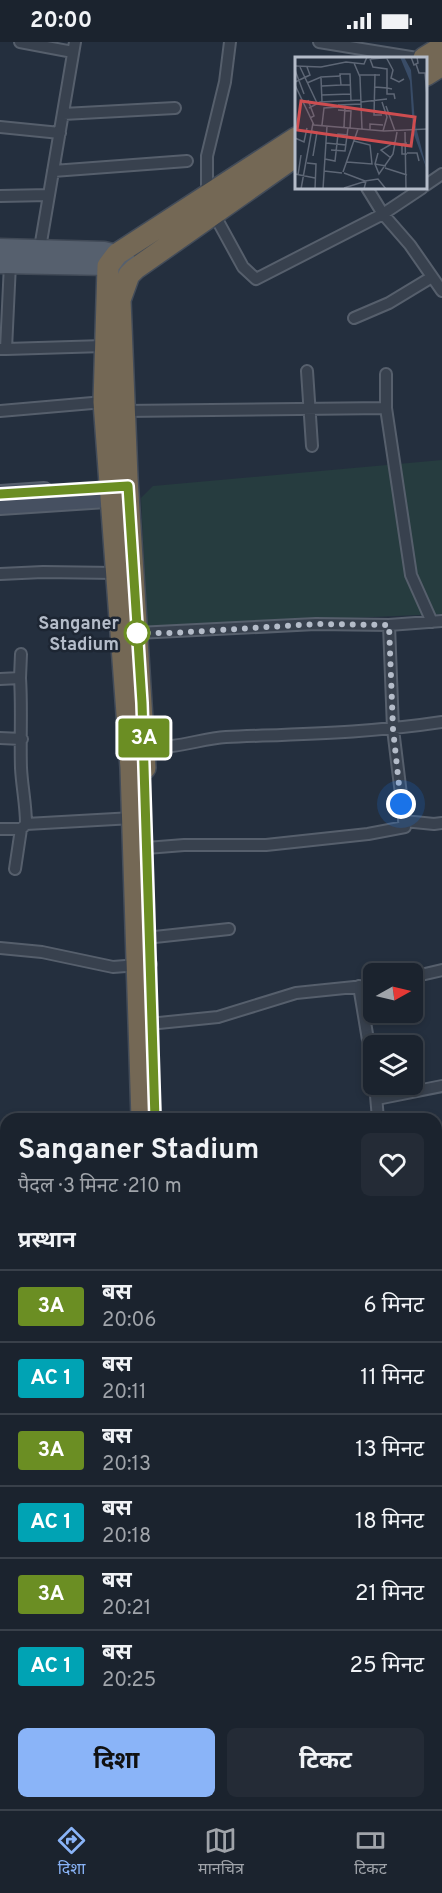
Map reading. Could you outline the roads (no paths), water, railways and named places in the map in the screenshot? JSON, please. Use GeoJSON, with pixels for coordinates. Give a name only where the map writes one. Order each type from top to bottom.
{"type":"FeatureCollection","features":[{"type":"Feature","properties":{"kind":"highway"},"geometry":{"type":"LineString","coordinates":[[427,64],[442,47]]}},
{"type":"Feature","properties":{"kind":"highway"},"geometry":{"type":"LineString","coordinates":[[141,849],[133,818],[116,573],[124,411],[120,300],[132,272],[211,205],[295,140]]}},
{"type":"Feature","properties":{"kind":"highway"},"geometry":{"type":"LineString","coordinates":[[154,1113],[146,1024],[141,849],[144,745],[137,633],[119,492],[104,402],[105,346],[113,260],[295,157]]}},
{"type":"Feature","properties":{"kind":"highway"},"geometry":{"type":"LineString","coordinates":[[142,1113],[146,1024]]}},
{"type":"Feature","properties":{"kind":"main road"},"geometry":{"type":"LineString","coordinates":[[0,248],[40,248],[113,260],[132,272]]}},
{"type":"Feature","properties":{"kind":"main road"},"geometry":{"type":"LineString","coordinates":[[5,264],[113,260]]}},
{"type":"Feature","properties":{"kind":"street"},"geometry":{"type":"LineString","coordinates":[[20,42],[74,47],[40,248]]}},
{"type":"Feature","properties":{"kind":"street"},"geometry":{"type":"LineString","coordinates":[[230,42],[225,81],[207,156],[211,205],[243,267],[256,279],[383,214],[420,189]]}},
{"type":"Feature","properties":{"kind":"street"},"geometry":{"type":"LineString","coordinates":[[319,42],[393,57]]}},
{"type":"Feature","properties":{"kind":"street"},"geometry":{"type":"LineString","coordinates":[[426,42],[427,57]]}},
{"type":"Feature","properties":{"kind":"street"},"geometry":{"type":"LineString","coordinates":[[63,114],[175,108]]}},
{"type":"Feature","properties":{"kind":"street"},"geometry":{"type":"LineString","coordinates":[[0,127],[60,133]]}},
{"type":"Feature","properties":{"kind":"street"},"geometry":{"type":"LineString","coordinates":[[53,171],[187,161]]}},
{"type":"Feature","properties":{"kind":"street"},"geometry":{"type":"LineString","coordinates":[[427,184],[442,174]]}},
{"type":"Feature","properties":{"kind":"street"},"geometry":{"type":"LineString","coordinates":[[368,189],[383,214],[410,245],[442,289]]}},
{"type":"Feature","properties":{"kind":"street"},"geometry":{"type":"LineString","coordinates":[[0,196],[49,195]]}},
{"type":"Feature","properties":{"kind":"street"},"geometry":{"type":"LineString","coordinates":[[5,264],[3,349],[105,346]]}},
{"type":"Feature","properties":{"kind":"street"},"geometry":{"type":"LineString","coordinates":[[354,318],[389,303],[432,277]]}},
{"type":"Feature","properties":{"kind":"street"},"geometry":{"type":"LineString","coordinates":[[307,371],[312,446]]}},
{"type":"Feature","properties":{"kind":"street"},"geometry":{"type":"LineString","coordinates":[[137,633],[316,624],[389,625],[437,622],[411,575],[386,408],[386,374]]}},
{"type":"Feature","properties":{"kind":"street"},"geometry":{"type":"LineString","coordinates":[[0,411],[104,402]]}},
{"type":"Feature","properties":{"kind":"street"},"geometry":{"type":"LineString","coordinates":[[124,411],[386,408]]}},
{"type":"Feature","properties":{"kind":"street"},"geometry":{"type":"LineString","coordinates":[[0,494],[119,492]]}},
{"type":"Feature","properties":{"kind":"street"},"geometry":{"type":"LineString","coordinates":[[0,506],[119,492]]}},
{"type":"Feature","properties":{"kind":"street"},"geometry":{"type":"LineString","coordinates":[[0,574],[116,573]]}},
{"type":"Feature","properties":{"kind":"street"},"geometry":{"type":"LineString","coordinates":[[141,849],[184,845],[266,845],[368,834],[405,827],[393,729],[389,625]]}},
{"type":"Feature","properties":{"kind":"street"},"geometry":{"type":"LineString","coordinates":[[15,870],[24,827],[26,804],[21,769],[21,654]]}},
{"type":"Feature","properties":{"kind":"street"},"geometry":{"type":"LineString","coordinates":[[0,679],[20,678]]}},
{"type":"Feature","properties":{"kind":"street"},"geometry":{"type":"LineString","coordinates":[[144,745],[170,746],[224,737],[393,729],[442,722]]}},
{"type":"Feature","properties":{"kind":"street"},"geometry":{"type":"LineString","coordinates":[[0,738],[22,739]]}},
{"type":"Feature","properties":{"kind":"street"},"geometry":{"type":"LineString","coordinates":[[0,829],[133,818]]}},
{"type":"Feature","properties":{"kind":"street"},"geometry":{"type":"LineString","coordinates":[[404,821],[434,824],[442,822]]}},
{"type":"Feature","properties":{"kind":"street"},"geometry":{"type":"LineString","coordinates":[[143,938],[229,929]]}},
{"type":"Feature","properties":{"kind":"street"},"geometry":{"type":"LineString","coordinates":[[0,948],[42,952],[113,967],[144,964]]}},
{"type":"Feature","properties":{"kind":"street"},"geometry":{"type":"LineString","coordinates":[[423,974],[442,970]]}},
{"type":"Feature","properties":{"kind":"street"},"geometry":{"type":"LineString","coordinates":[[359,986],[367,1035]]}},
{"type":"Feature","properties":{"kind":"street"},"geometry":{"type":"LineString","coordinates":[[146,1024],[218,1017],[296,993],[363,986]]}},
{"type":"Feature","properties":{"kind":"street"},"geometry":{"type":"LineString","coordinates":[[377,1099],[442,1086]]}},
{"type":"Feature","properties":{"kind":"street"},"geometry":{"type":"LineString","coordinates":[[376,1095],[378,1113]]}},
{"type":"Feature","properties":{"kind":"place","name":"Sanganer Stadium"},"geometry":{"type":"Point","coordinates":[137,633]}}]}
